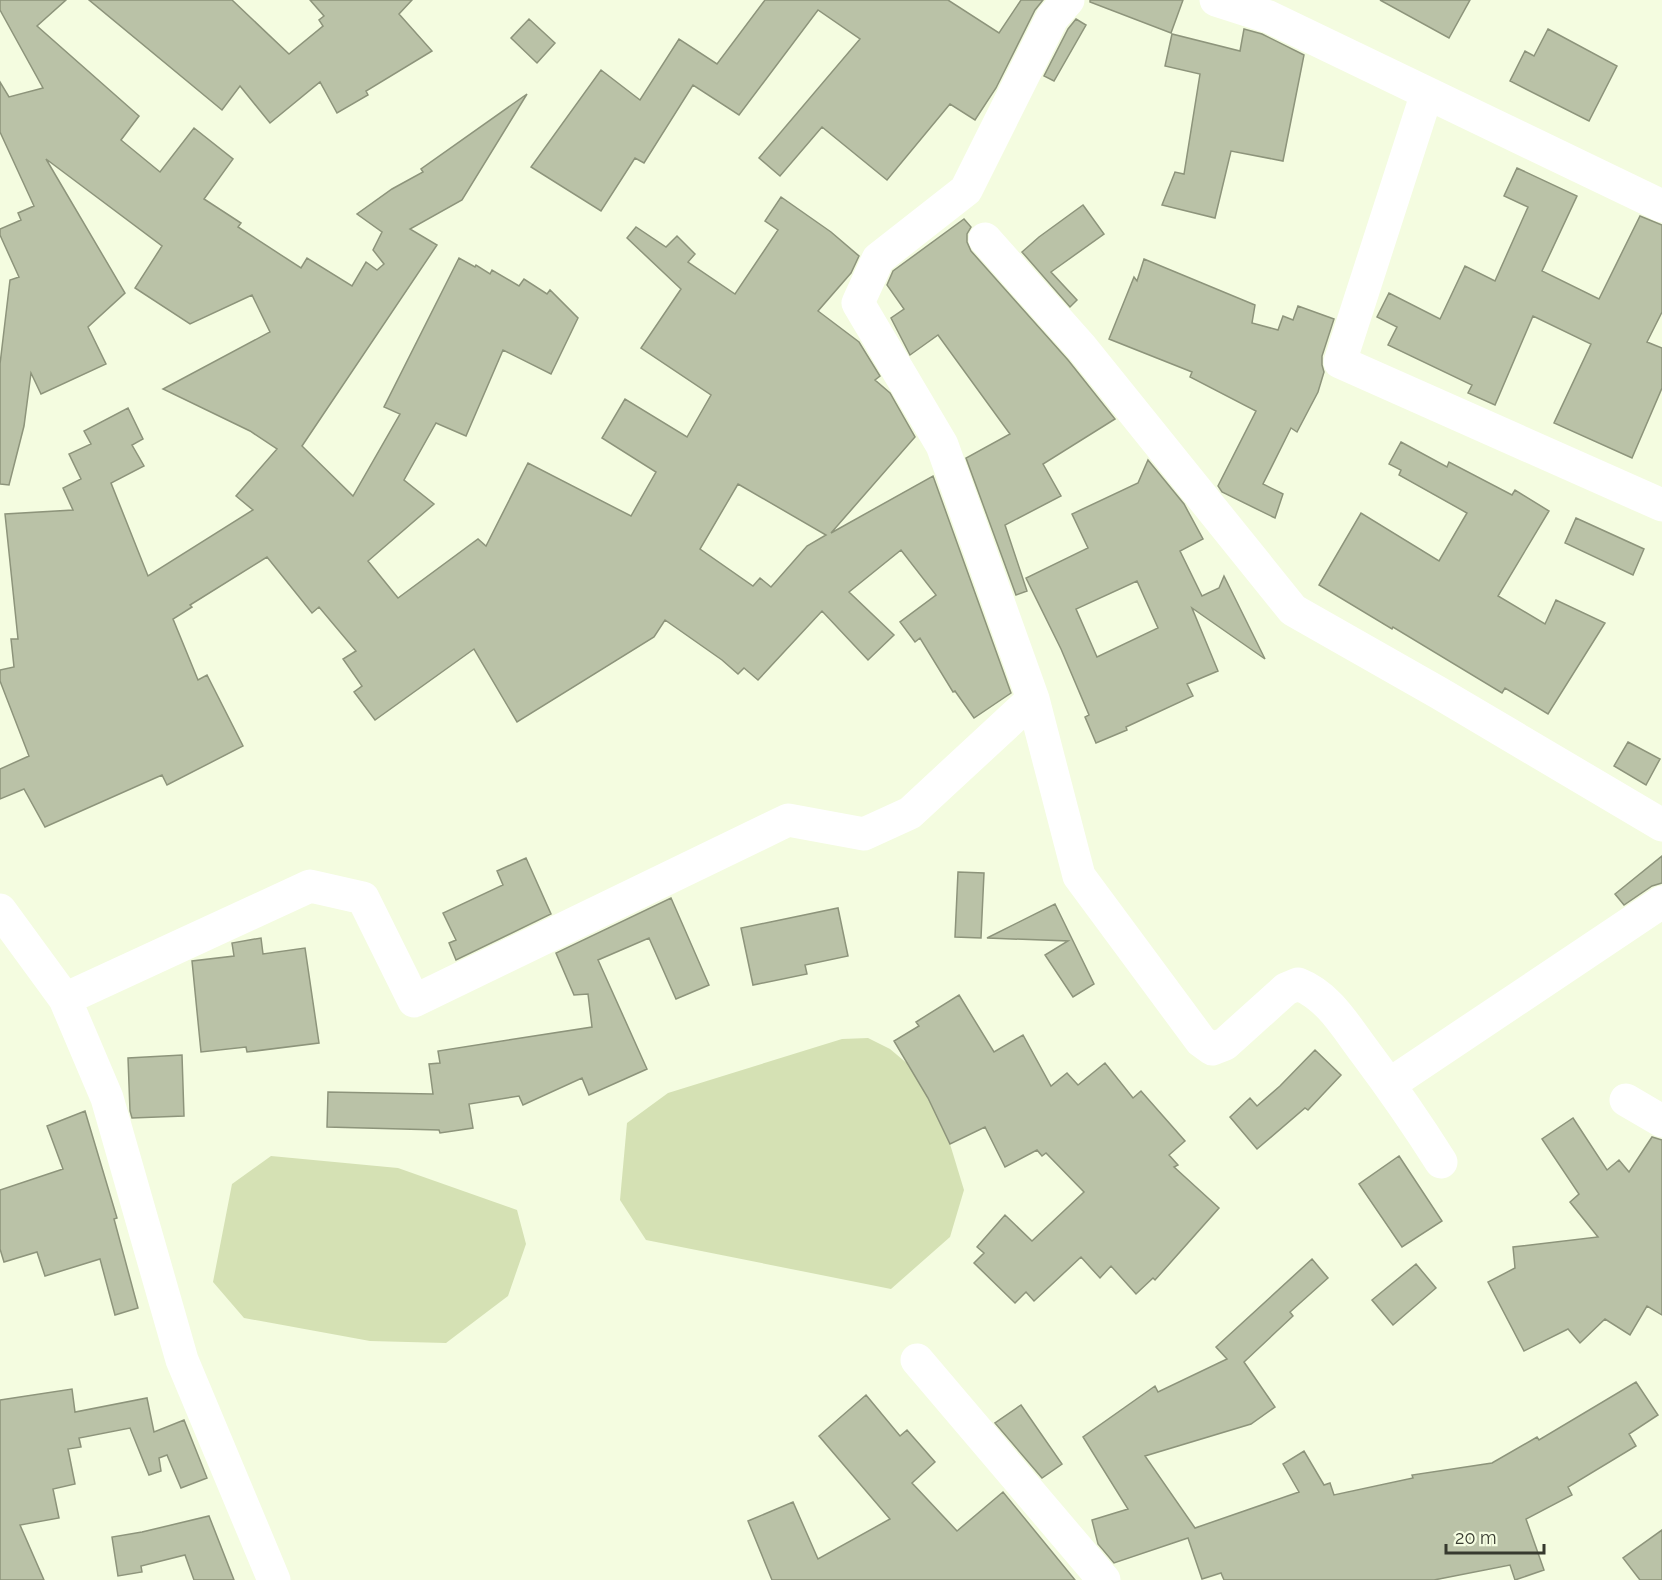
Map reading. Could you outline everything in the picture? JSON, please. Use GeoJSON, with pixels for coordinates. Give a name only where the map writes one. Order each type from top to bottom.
{"type":"FeatureCollection","features":[{"type":"Feature","properties":{"kind":"street"},"geometry":{"type":"LineString","coordinates":[[1068,0],[1052,18],[966,189],[878,259],[858,303],[942,445],[1033,699],[1080,876],[1201,1041],[1212,1049],[1225,1044],[1286,989],[1298,984],[1310,988],[1332,1008],[1390,1084],[1442,1162]]}},
{"type":"Feature","properties":{"kind":"street"},"geometry":{"type":"LineString","coordinates":[[1216,0],[1272,8],[1427,93],[1662,206]]}},
{"type":"Feature","properties":{"kind":"street"},"geometry":{"type":"LineString","coordinates":[[1427,93],[1340,362],[1662,505]]}},
{"type":"Feature","properties":{"kind":"street"},"geometry":{"type":"LineString","coordinates":[[985,239],[1082,348],[1293,610],[1662,825]]}},
{"type":"Feature","properties":{"kind":"street"},"geometry":{"type":"LineString","coordinates":[[65,999],[310,886],[363,898],[414,1001],[788,820],[864,834],[910,813],[1033,699]]}},
{"type":"Feature","properties":{"kind":"street"},"geometry":{"type":"LineString","coordinates":[[1390,1084],[1662,902]]}},
{"type":"Feature","properties":{"kind":"street"},"geometry":{"type":"LineString","coordinates":[[0,910],[65,999],[106,1098],[182,1360],[274,1580]]}},
{"type":"Feature","properties":{"kind":"street"},"geometry":{"type":"LineString","coordinates":[[1626,1100],[1662,1121]]}},
{"type":"Feature","properties":{"kind":"street"},"geometry":{"type":"LineString","coordinates":[[917,1360],[1104,1580]]}},
{"type":"Feature","properties":{"kind":"green space"},"geometry":{"type":"Polygon","coordinates":[[[868,1038],[890,1049],[909,1065],[930,1101],[950,1144],[964,1190],[950,1237],[891,1289],[646,1240],[620,1200],[627,1123],[668,1093],[842,1039],[868,1038]]]}},
{"type":"Feature","properties":{"kind":"green space"},"geometry":{"type":"Polygon","coordinates":[[[271,1156],[398,1168],[517,1210],[526,1244],[508,1296],[446,1343],[370,1341],[244,1318],[213,1282],[232,1184],[271,1156]]]}},
{"type":"Feature","properties":{"kind":"building"},"geometry":{"type":"Polygon","coordinates":[[[0,0],[66,0],[37,26],[139,116],[121,140],[160,172],[194,128],[233,159],[204,199],[241,223],[238,227],[301,268],[307,258],[352,286],[366,262],[377,270],[384,264],[373,250],[382,232],[357,214],[392,189],[423,172],[421,169],[527,94],[462,200],[410,229],[437,245],[302,446],[353,496],[400,414],[384,407],[459,258],[490,274],[492,270],[519,286],[524,279],[547,294],[550,290],[578,318],[551,374],[503,350],[466,436],[436,423],[404,480],[434,504],[368,561],[398,598],[478,539],[486,546],[528,463],[631,516],[656,472],[602,438],[625,399],[687,437],[711,395],[641,348],[681,289],[627,238],[636,227],[666,247],[677,236],[695,254],[688,262],[735,294],[778,230],[765,221],[781,197],[831,232],[859,256],[851,273],[818,311],[859,342],[880,376],[875,380],[890,393],[915,437],[831,533],[933,476],[1011,693],[974,718],[955,691],[953,692],[920,638],[915,642],[900,622],[936,595],[901,550],[849,592],[894,635],[868,660],[822,611],[758,680],[744,668],[738,674],[665,620],[654,637],[517,722],[474,649],[375,720],[354,692],[362,686],[343,659],[356,651],[319,607],[312,613],[267,557],[190,605],[192,607],[173,619],[198,680],[207,675],[243,746],[167,785],[162,775],[45,827],[24,789],[0,799],[0,769],[29,756],[0,681],[0,670],[14,667],[11,639],[18,639],[5,514],[73,510],[63,488],[81,479],[69,454],[91,444],[84,431],[128,408],[143,439],[132,445],[144,466],[111,483],[148,576],[253,510],[236,496],[277,449],[250,431],[163,389],[270,332],[252,295],[190,324],[135,288],[162,246],[46,159],[125,293],[88,327],[106,364],[41,394],[31,373],[24,426],[9,485],[0,484],[0,364],[10,280],[19,277],[0,235],[0,229],[21,220],[18,213],[34,206],[0,132],[0,82],[9,97],[43,88],[0,10],[0,0]],[[738,484],[700,549],[753,586],[760,578],[771,587],[807,546],[826,535],[738,484]]]}},
{"type":"Feature","properties":{"kind":"building"},"geometry":{"type":"Polygon","coordinates":[[[89,0],[232,0],[289,54],[323,26],[319,20],[324,16],[310,0],[412,0],[399,14],[432,51],[366,91],[368,95],[337,113],[320,82],[270,123],[240,86],[222,110],[89,0]]]}},
{"type":"Feature","properties":{"kind":"building"},"geometry":{"type":"Polygon","coordinates":[[[765,0],[948,0],[999,33],[1021,0],[1043,0],[1035,10],[996,88],[975,120],[950,104],[887,180],[822,127],[780,176],[759,158],[860,39],[818,10],[739,115],[693,85],[644,163],[635,158],[601,211],[531,167],[601,70],[640,100],[679,39],[717,64],[765,0]]]}},
{"type":"Feature","properties":{"kind":"building"},"geometry":{"type":"Polygon","coordinates":[[[1090,0],[1183,0],[1171,33],[1090,2],[1090,0]]]}},
{"type":"Feature","properties":{"kind":"building"},"geometry":{"type":"Polygon","coordinates":[[[1380,0],[1470,0],[1449,38],[1380,0]]]}},
{"type":"Feature","properties":{"kind":"building"},"geometry":{"type":"Polygon","coordinates":[[[529,19],[555,43],[537,63],[511,38],[529,19]]]}},
{"type":"Feature","properties":{"kind":"building"},"geometry":{"type":"Polygon","coordinates":[[[1076,19],[1086,25],[1054,81],[1044,76],[1068,29],[1076,19]]]}},
{"type":"Feature","properties":{"kind":"building"},"geometry":{"type":"Polygon","coordinates":[[[1244,29],[1262,34],[1304,55],[1283,161],[1231,151],[1215,218],[1162,205],[1175,172],[1184,174],[1200,74],[1165,66],[1172,34],[1240,51],[1244,29]]]}},
{"type":"Feature","properties":{"kind":"building"},"geometry":{"type":"Polygon","coordinates":[[[1548,29],[1617,66],[1589,121],[1510,81],[1525,51],[1534,56],[1548,29]]]}},
{"type":"Feature","properties":{"kind":"building"},"geometry":{"type":"Polygon","coordinates":[[[1517,168],[1577,196],[1542,271],[1599,299],[1640,216],[1662,225],[1662,312],[1647,342],[1662,348],[1662,388],[1632,458],[1554,423],[1591,344],[1533,316],[1495,405],[1468,393],[1472,385],[1388,345],[1397,327],[1377,317],[1389,293],[1440,319],[1465,266],[1495,281],[1528,207],[1504,196],[1517,168]]]}},
{"type":"Feature","properties":{"kind":"building"},"geometry":{"type":"Polygon","coordinates":[[[1083,205],[1104,234],[1051,272],[1077,300],[1070,307],[1022,252],[1083,205]]]}},
{"type":"Feature","properties":{"kind":"building"},"geometry":{"type":"Polygon","coordinates":[[[964,219],[971,227],[967,234],[967,242],[971,251],[1068,360],[1115,419],[1043,464],[1061,496],[1005,525],[1027,591],[1016,595],[966,458],[1010,434],[938,335],[910,355],[891,318],[904,309],[887,285],[893,271],[964,219]]]}},
{"type":"Feature","properties":{"kind":"building"},"geometry":{"type":"Polygon","coordinates":[[[1144,259],[1255,305],[1252,323],[1278,330],[1283,316],[1293,320],[1298,306],[1334,319],[1322,356],[1324,372],[1318,392],[1297,432],[1291,428],[1263,484],[1283,494],[1275,518],[1222,492],[1218,486],[1256,411],[1190,377],[1192,372],[1109,339],[1134,277],[1137,281],[1144,259]]]}},
{"type":"Feature","properties":{"kind":"building"},"geometry":{"type":"Polygon","coordinates":[[[1401,442],[1447,467],[1449,462],[1512,495],[1515,490],[1549,511],[1498,596],[1545,624],[1556,600],[1605,623],[1548,714],[1505,688],[1502,693],[1319,585],[1361,513],[1439,561],[1467,513],[1399,475],[1401,470],[1389,464],[1401,442]]]}},
{"type":"Feature","properties":{"kind":"building"},"geometry":{"type":"Polygon","coordinates":[[[1148,460],[1184,504],[1203,539],[1180,551],[1202,596],[1219,588],[1224,576],[1265,659],[1192,608],[1218,671],[1187,684],[1193,696],[1126,727],[1127,730],[1096,743],[1085,717],[1089,715],[1061,649],[1026,578],[1088,548],[1072,514],[1138,483],[1148,460]],[[1137,581],[1076,609],[1097,657],[1158,628],[1137,581]]]}},
{"type":"Feature","properties":{"kind":"building"},"geometry":{"type":"Polygon","coordinates":[[[1576,518],[1644,549],[1633,575],[1565,543],[1576,518]]]}},
{"type":"Feature","properties":{"kind":"building"},"geometry":{"type":"Polygon","coordinates":[[[1628,742],[1660,759],[1646,785],[1614,766],[1628,742]]]}},
{"type":"Feature","properties":{"kind":"building"},"geometry":{"type":"Polygon","coordinates":[[[1662,856],[1662,883],[1652,886],[1624,905],[1615,894],[1662,856]]]}},
{"type":"Feature","properties":{"kind":"building"},"geometry":{"type":"Polygon","coordinates":[[[526,858],[551,914],[456,960],[449,943],[456,940],[443,913],[503,885],[497,871],[526,858]]]}},
{"type":"Feature","properties":{"kind":"building"},"geometry":{"type":"Polygon","coordinates":[[[958,872],[984,873],[981,938],[955,937],[958,872]]]}},
{"type":"Feature","properties":{"kind":"building"},"geometry":{"type":"Polygon","coordinates":[[[671,898],[709,985],[676,999],[649,938],[598,960],[647,1069],[589,1095],[582,1078],[523,1105],[519,1096],[469,1104],[473,1128],[440,1133],[439,1130],[327,1127],[328,1092],[433,1094],[429,1064],[440,1063],[438,1051],[592,1027],[588,994],[574,995],[556,953],[671,898]]]}},
{"type":"Feature","properties":{"kind":"building"},"geometry":{"type":"Polygon","coordinates":[[[1055,904],[1094,984],[1073,997],[1045,955],[1068,941],[987,938],[1055,904]]]}},
{"type":"Feature","properties":{"kind":"building"},"geometry":{"type":"Polygon","coordinates":[[[838,908],[848,956],[805,965],[807,974],[753,985],[741,928],[838,908]]]}},
{"type":"Feature","properties":{"kind":"building"},"geometry":{"type":"Polygon","coordinates":[[[261,938],[263,954],[305,948],[319,1043],[247,1052],[246,1047],[201,1052],[192,961],[234,956],[232,943],[261,938]]]}},
{"type":"Feature","properties":{"kind":"building"},"geometry":{"type":"Polygon","coordinates":[[[959,995],[994,1052],[1023,1035],[1051,1086],[1067,1073],[1078,1085],[1105,1063],[1133,1098],[1141,1091],[1185,1141],[1169,1155],[1178,1165],[1174,1167],[1219,1208],[1155,1280],[1153,1278],[1136,1294],[1111,1266],[1100,1278],[1081,1257],[1034,1301],[1026,1292],[1015,1303],[974,1263],[984,1253],[977,1247],[1005,1215],[1032,1241],[1084,1192],[1046,1153],[1042,1156],[1037,1150],[1005,1167],[985,1127],[950,1144],[928,1098],[894,1041],[919,1026],[916,1022],[959,995]]]}},
{"type":"Feature","properties":{"kind":"building"},"geometry":{"type":"Polygon","coordinates":[[[1315,1050],[1341,1075],[1308,1110],[1305,1108],[1257,1149],[1230,1117],[1250,1098],[1257,1106],[1315,1050]]]}},
{"type":"Feature","properties":{"kind":"building"},"geometry":{"type":"Polygon","coordinates":[[[182,1055],[184,1116],[132,1118],[128,1058],[182,1055]]]}},
{"type":"Feature","properties":{"kind":"building"},"geometry":{"type":"Polygon","coordinates":[[[85,1111],[117,1218],[114,1219],[138,1308],[115,1315],[100,1259],[45,1276],[37,1252],[4,1262],[0,1249],[0,1190],[63,1169],[47,1126],[85,1111]]]}},
{"type":"Feature","properties":{"kind":"building"},"geometry":{"type":"Polygon","coordinates":[[[1573,1118],[1607,1170],[1619,1160],[1629,1172],[1652,1137],[1662,1140],[1662,1315],[1647,1306],[1630,1335],[1605,1319],[1580,1343],[1568,1329],[1524,1351],[1488,1282],[1515,1268],[1513,1247],[1598,1237],[1570,1202],[1579,1194],[1542,1139],[1573,1118]]]}},
{"type":"Feature","properties":{"kind":"building"},"geometry":{"type":"Polygon","coordinates":[[[1399,1156],[1442,1221],[1402,1247],[1359,1184],[1399,1156]]]}},
{"type":"Feature","properties":{"kind":"building"},"geometry":{"type":"Polygon","coordinates":[[[1312,1259],[1328,1278],[1290,1312],[1293,1316],[1244,1362],[1275,1407],[1251,1424],[1145,1456],[1195,1528],[1299,1492],[1283,1464],[1304,1451],[1324,1485],[1330,1483],[1334,1495],[1413,1478],[1412,1475],[1492,1463],[1537,1437],[1539,1440],[1636,1382],[1658,1415],[1629,1434],[1636,1446],[1568,1487],[1572,1495],[1526,1519],[1544,1570],[1515,1580],[1510,1565],[1434,1580],[1224,1580],[1221,1573],[1202,1579],[1188,1538],[1114,1563],[1098,1544],[1092,1520],[1128,1509],[1083,1437],[1155,1386],[1158,1392],[1227,1359],[1216,1347],[1312,1259]]]}},
{"type":"Feature","properties":{"kind":"building"},"geometry":{"type":"Polygon","coordinates":[[[1416,1264],[1436,1288],[1393,1325],[1372,1300],[1416,1264]]]}},
{"type":"Feature","properties":{"kind":"building"},"geometry":{"type":"Polygon","coordinates":[[[72,1389],[75,1412],[147,1398],[154,1432],[184,1420],[207,1478],[181,1488],[167,1455],[159,1458],[161,1471],[149,1475],[130,1428],[79,1438],[81,1447],[68,1449],[75,1484],[53,1489],[59,1518],[20,1525],[44,1580],[0,1580],[0,1400],[72,1389]]]}},
{"type":"Feature","properties":{"kind":"building"},"geometry":{"type":"Polygon","coordinates":[[[866,1395],[900,1436],[907,1430],[935,1462],[912,1483],[957,1531],[1003,1492],[1075,1580],[772,1580],[748,1521],[793,1502],[818,1559],[890,1519],[819,1436],[866,1395]]]}},
{"type":"Feature","properties":{"kind":"building"},"geometry":{"type":"Polygon","coordinates":[[[1021,1405],[1062,1464],[1042,1478],[995,1423],[1021,1405]]]}},
{"type":"Feature","properties":{"kind":"building"},"geometry":{"type":"Polygon","coordinates":[[[209,1516],[234,1580],[194,1580],[185,1555],[141,1566],[142,1572],[118,1576],[112,1537],[209,1516]]]}},
{"type":"Feature","properties":{"kind":"building"},"geometry":{"type":"Polygon","coordinates":[[[1662,1530],[1662,1580],[1640,1580],[1623,1558],[1662,1530]]]}}]}
